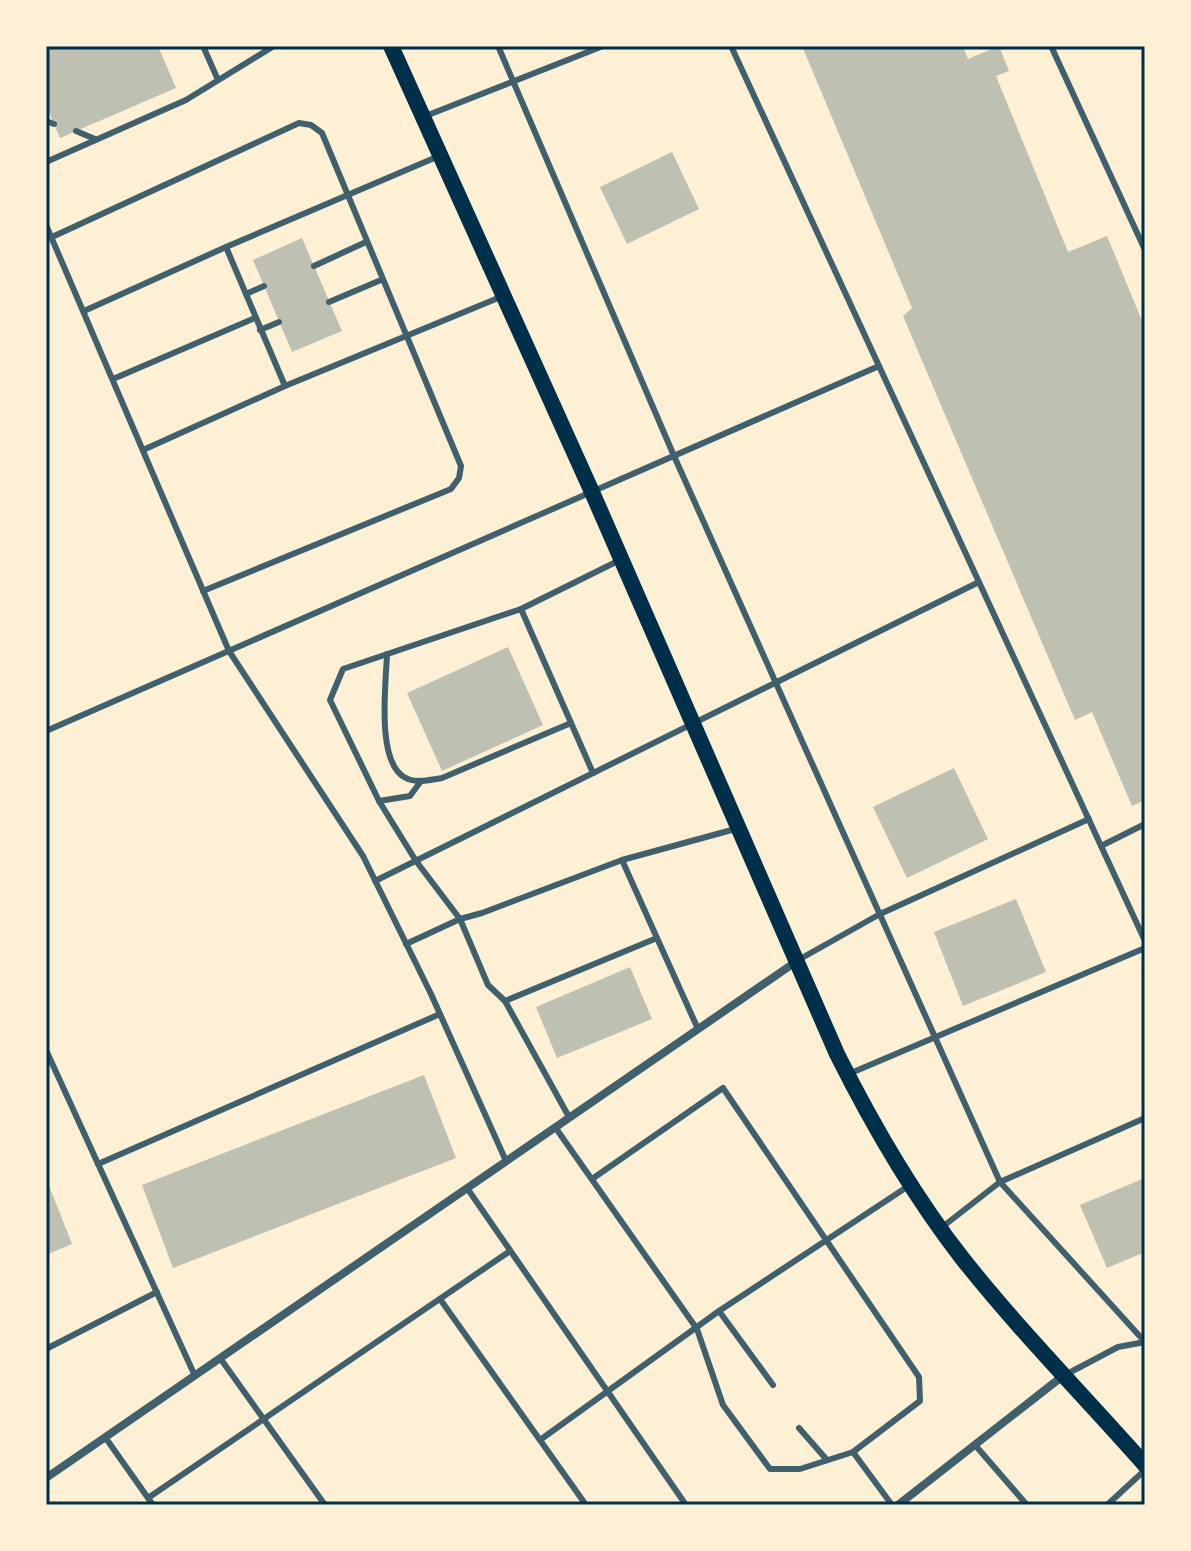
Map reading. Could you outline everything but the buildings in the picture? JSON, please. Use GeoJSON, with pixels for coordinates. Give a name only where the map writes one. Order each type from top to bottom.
{"type":"FeatureCollection","features":[{"type":"Feature","properties":{"kind":"main road"},"geometry":{"type":"LineString","coordinates":[[391,46],[863,1107],[910,1185],[963,1259],[1145,1467]]}},
{"type":"Feature","properties":{"kind":"street"},"geometry":{"type":"LineString","coordinates":[[46,1478],[797,961]]}},
{"type":"Feature","properties":{"kind":"street"},"geometry":{"type":"LineString","coordinates":[[895,1505],[1065,1375]]}},
{"type":"Feature","properties":{"kind":"lane"},"geometry":{"type":"LineString","coordinates":[[203,46],[218,80]]}},
{"type":"Feature","properties":{"kind":"lane"},"geometry":{"type":"LineString","coordinates":[[498,46],[674,456],[1000,1182],[1145,1342]]}},
{"type":"Feature","properties":{"kind":"lane"},"geometry":{"type":"LineString","coordinates":[[423,117],[603,46]]}},
{"type":"Feature","properties":{"kind":"lane"},"geometry":{"type":"LineString","coordinates":[[731,46],[1145,941]]}},
{"type":"Feature","properties":{"kind":"lane"},"geometry":{"type":"LineString","coordinates":[[1051,46],[1145,250]]}},
{"type":"Feature","properties":{"kind":"lane"},"geometry":{"type":"LineString","coordinates":[[46,162],[186,100],[270,47]]}},
{"type":"Feature","properties":{"kind":"lane"},"geometry":{"type":"LineString","coordinates":[[46,121],[54,124]]}},
{"type":"Feature","properties":{"kind":"lane"},"geometry":{"type":"LineString","coordinates":[[52,237],[299,123],[311,125],[322,133],[461,466],[459,478],[451,489],[203,591]]}},
{"type":"Feature","properties":{"kind":"lane"},"geometry":{"type":"LineString","coordinates":[[76,131],[95,140]]}},
{"type":"Feature","properties":{"kind":"lane"},"geometry":{"type":"LineString","coordinates":[[84,311],[439,156]]}},
{"type":"Feature","properties":{"kind":"lane"},"geometry":{"type":"LineString","coordinates":[[46,225],[229,651],[363,856],[440,1014],[506,1161]]}},
{"type":"Feature","properties":{"kind":"lane"},"geometry":{"type":"LineString","coordinates":[[314,266],[366,242]]}},
{"type":"Feature","properties":{"kind":"lane"},"geometry":{"type":"LineString","coordinates":[[226,247],[285,386]]}},
{"type":"Feature","properties":{"kind":"lane"},"geometry":{"type":"LineString","coordinates":[[329,302],[381,280]]}},
{"type":"Feature","properties":{"kind":"lane"},"geometry":{"type":"LineString","coordinates":[[246,294],[264,286]]}},
{"type":"Feature","properties":{"kind":"lane"},"geometry":{"type":"LineString","coordinates":[[143,450],[285,386],[503,296]]}},
{"type":"Feature","properties":{"kind":"lane"},"geometry":{"type":"LineString","coordinates":[[113,379],[255,318]]}},
{"type":"Feature","properties":{"kind":"lane"},"geometry":{"type":"LineString","coordinates":[[260,330],[279,322]]}},
{"type":"Feature","properties":{"kind":"lane"},"geometry":{"type":"LineString","coordinates":[[46,731],[879,366]]}},
{"type":"Feature","properties":{"kind":"lane"},"geometry":{"type":"LineString","coordinates":[[569,1117],[505,1001],[488,985],[460,919],[416,861],[379,801],[330,700],[343,669],[521,609],[621,559]]}},
{"type":"Feature","properties":{"kind":"lane"},"geometry":{"type":"LineString","coordinates":[[375,881],[979,582]]}},
{"type":"Feature","properties":{"kind":"lane"},"geometry":{"type":"LineString","coordinates":[[521,609],[593,773]]}},
{"type":"Feature","properties":{"kind":"lane"},"geometry":{"type":"LineString","coordinates":[[387,654],[388,753],[395,769],[406,779],[421,781],[442,778],[571,723]]}},
{"type":"Feature","properties":{"kind":"lane"},"geometry":{"type":"LineString","coordinates":[[379,801],[410,796],[421,781]]}},
{"type":"Feature","properties":{"kind":"lane"},"geometry":{"type":"LineString","coordinates":[[797,961],[880,914],[1089,819]]}},
{"type":"Feature","properties":{"kind":"lane"},"geometry":{"type":"LineString","coordinates":[[1101,846],[1145,824]]}},
{"type":"Feature","properties":{"kind":"lane"},"geometry":{"type":"LineString","coordinates":[[406,944],[460,919],[622,860],[739,828]]}},
{"type":"Feature","properties":{"kind":"lane"},"geometry":{"type":"LineString","coordinates":[[622,860],[698,1029]]}},
{"type":"Feature","properties":{"kind":"lane"},"geometry":{"type":"LineString","coordinates":[[505,1001],[657,938]]}},
{"type":"Feature","properties":{"kind":"lane"},"geometry":{"type":"LineString","coordinates":[[847,1074],[1145,948]]}},
{"type":"Feature","properties":{"kind":"lane"},"geometry":{"type":"LineString","coordinates":[[98,1164],[440,1014]]}},
{"type":"Feature","properties":{"kind":"lane"},"geometry":{"type":"LineString","coordinates":[[46,1050],[195,1376]]}},
{"type":"Feature","properties":{"kind":"lane"},"geometry":{"type":"LineString","coordinates":[[555,1127],[697,1329],[723,1405],[770,1469],[800,1469],[853,1452],[920,1401],[919,1377],[723,1088],[592,1179]]}},
{"type":"Feature","properties":{"kind":"lane"},"geometry":{"type":"LineString","coordinates":[[941,1228],[1000,1182],[1145,1118]]}},
{"type":"Feature","properties":{"kind":"lane"},"geometry":{"type":"LineString","coordinates":[[540,1440],[719,1311],[910,1185]]}},
{"type":"Feature","properties":{"kind":"lane"},"geometry":{"type":"LineString","coordinates":[[467,1188],[686,1505]]}},
{"type":"Feature","properties":{"kind":"lane"},"geometry":{"type":"LineString","coordinates":[[148,1498],[510,1251]]}},
{"type":"Feature","properties":{"kind":"lane"},"geometry":{"type":"LineString","coordinates":[[46,1349],[157,1292]]}},
{"type":"Feature","properties":{"kind":"lane"},"geometry":{"type":"LineString","coordinates":[[440,1299],[586,1505]]}},
{"type":"Feature","properties":{"kind":"lane"},"geometry":{"type":"LineString","coordinates":[[719,1311],[773,1385]]}},
{"type":"Feature","properties":{"kind":"lane"},"geometry":{"type":"LineString","coordinates":[[1065,1375],[1118,1347],[1145,1342]]}},
{"type":"Feature","properties":{"kind":"lane"},"geometry":{"type":"LineString","coordinates":[[220,1358],[325,1505]]}},
{"type":"Feature","properties":{"kind":"lane"},"geometry":{"type":"LineString","coordinates":[[799,1428],[827,1460]]}},
{"type":"Feature","properties":{"kind":"lane"},"geometry":{"type":"LineString","coordinates":[[105,1437],[153,1505]]}},
{"type":"Feature","properties":{"kind":"lane"},"geometry":{"type":"LineString","coordinates":[[975,1445],[1027,1505]]}},
{"type":"Feature","properties":{"kind":"lane"},"geometry":{"type":"LineString","coordinates":[[853,1452],[895,1505]]}},
{"type":"Feature","properties":{"kind":"lane"},"geometry":{"type":"LineString","coordinates":[[1107,1505],[1145,1467]]}}]}
